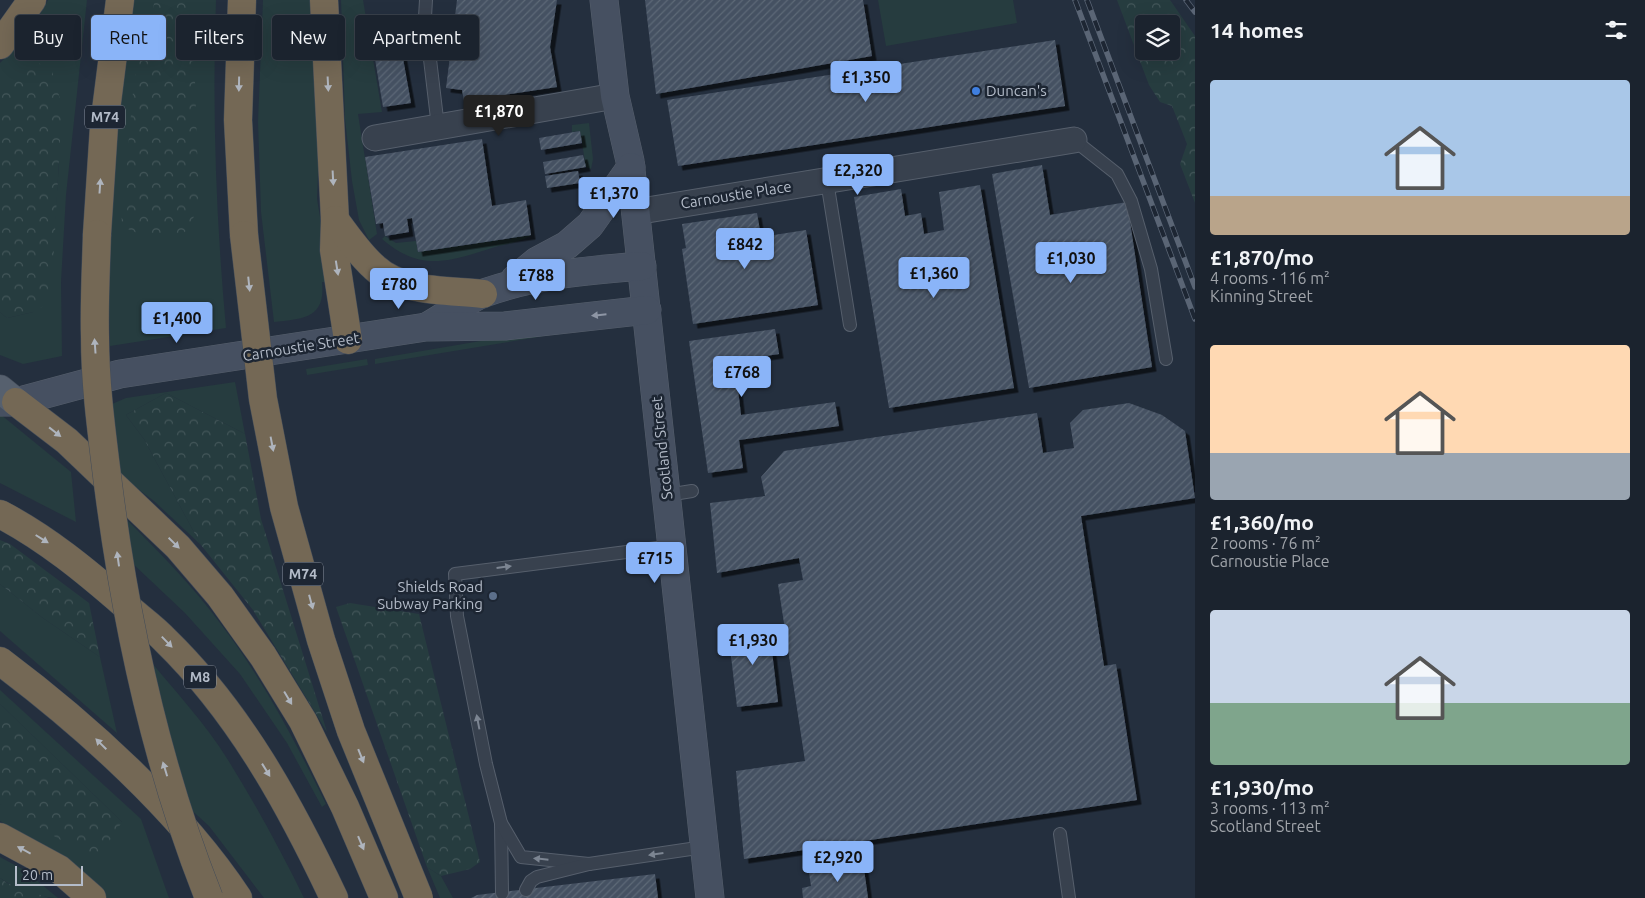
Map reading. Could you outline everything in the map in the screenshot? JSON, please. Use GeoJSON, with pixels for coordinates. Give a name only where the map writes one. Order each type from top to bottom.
{"type":"FeatureCollection","features":[{"type":"Feature","properties":{"kind":"highway"},"geometry":{"type":"LineString","coordinates":[[0,44],[32,0]]}},
{"type":"Feature","properties":{"kind":"highway","name":"M74"},"geometry":{"type":"LineString","coordinates":[[120,0],[104,126],[97,234],[95,338],[102,436],[122,587],[158,745],[176,807],[208,898]]}},
{"type":"Feature","properties":{"kind":"highway","name":"M74"},"geometry":{"type":"LineString","coordinates":[[242,0],[238,120],[244,235],[264,399],[284,507],[321,640],[351,732],[419,898]]}},
{"type":"Feature","properties":{"kind":"highway"},"geometry":{"type":"LineString","coordinates":[[324,0],[336,220],[334,250],[348,340]]}},
{"type":"Feature","properties":{"kind":"highway"},"geometry":{"type":"LineString","coordinates":[[336,220],[360,253],[376,270],[398,282],[421,287],[493,291]]}},
{"type":"Feature","properties":{"kind":"highway"},"geometry":{"type":"LineString","coordinates":[[5,398],[67,441],[178,547],[220,596],[263,656],[307,730],[345,807],[384,898]]}},
{"type":"Feature","properties":{"kind":"highway","name":"M8"},"geometry":{"type":"LineString","coordinates":[[0,514],[45,541],[85,569],[165,639],[203,680],[242,733],[289,806],[334,898]]}},
{"type":"Feature","properties":{"kind":"highway"},"geometry":{"type":"LineString","coordinates":[[0,661],[92,735],[160,803],[198,846],[238,898]]}},
{"type":"Feature","properties":{"kind":"highway"},"geometry":{"type":"LineString","coordinates":[[0,837],[59,869],[92,898]]}},
{"type":"Feature","properties":{"kind":"street","name":"Scotland Street"},"geometry":{"type":"LineString","coordinates":[[604,0],[615,96],[631,167],[647,310],[679,493],[673,546],[710,898]]}},
{"type":"Feature","properties":{"kind":"street"},"geometry":{"type":"LineString","coordinates":[[375,138],[615,96]]}},
{"type":"Feature","properties":{"kind":"street","name":"Carnoustie Place"},"geometry":{"type":"LineString","coordinates":[[635,212],[1074,140]]}},
{"type":"Feature","properties":{"kind":"street","name":"Carnoustie Street"},"geometry":{"type":"LineString","coordinates":[[426,327],[493,291],[537,261],[567,245],[590,225],[631,167]]}},
{"type":"Feature","properties":{"kind":"street","name":"Carnoustie Street"},"geometry":{"type":"LineString","coordinates":[[493,291],[553,275],[591,269],[642,266]]}},
{"type":"Feature","properties":{"kind":"street","name":"Carnoustie Street"},"geometry":{"type":"LineString","coordinates":[[5,398],[120,374],[426,327],[505,326],[647,310]]}},
{"type":"Feature","properties":{"kind":"lane"},"geometry":{"type":"LineString","coordinates":[[426,0],[425,17],[438,127]]}},
{"type":"Feature","properties":{"kind":"lane"},"geometry":{"type":"LineString","coordinates":[[1074,140],[1117,174],[1131,201],[1151,270],[1166,359]]}},
{"type":"Feature","properties":{"kind":"lane"},"geometry":{"type":"LineString","coordinates":[[827,180],[850,325]]}},
{"type":"Feature","properties":{"kind":"lane"},"geometry":{"type":"LineString","coordinates":[[502,893],[500,823],[484,756],[457,616],[455,574],[673,546]]}},
{"type":"Feature","properties":{"kind":"lane"},"geometry":{"type":"LineString","coordinates":[[500,823],[521,857],[589,864]]}},
{"type":"Feature","properties":{"kind":"lane"},"geometry":{"type":"LineString","coordinates":[[1060,834],[1069,898]]}},
{"type":"Feature","properties":{"kind":"lane"},"geometry":{"type":"LineString","coordinates":[[526,890],[531,881],[537,877],[589,864],[704,847]]}},
{"type":"Feature","properties":{"kind":"green space"},"geometry":{"type":"Polygon","coordinates":[[[48,0],[87,0],[81,56],[81,15],[40,15],[48,0]]]}},
{"type":"Feature","properties":{"kind":"green space"},"geometry":{"type":"Polygon","coordinates":[[[134,0],[216,0],[216,15],[176,15],[176,60],[215,60],[216,164],[226,328],[110,346],[108,270],[118,91],[123,60],[166,60],[166,15],[131,15],[134,0]]]}},
{"type":"Feature","properties":{"kind":"green space"},"geometry":{"type":"Polygon","coordinates":[[[155,0],[195,0],[193,15],[176,15],[176,60],[194,60],[199,208],[185,232],[151,239],[121,226],[134,81],[139,60],[166,60],[166,15],[151,15],[155,0]]]}},
{"type":"Feature","properties":{"kind":"green space"},"geometry":{"type":"Polygon","coordinates":[[[263,0],[310,0],[311,15],[272,15],[272,60],[314,60],[319,147],[317,199],[331,282],[322,282],[320,303],[310,315],[294,320],[274,322],[261,212],[258,121],[263,0]]]}},
{"type":"Feature","properties":{"kind":"green space"},"geometry":{"type":"Polygon","coordinates":[[[341,0],[363,0],[366,15],[355,15],[355,60],[373,60],[382,112],[358,114],[377,234],[369,240],[359,220],[352,181],[345,119],[343,60],[345,60],[345,15],[342,15],[341,0]]]}},
{"type":"Feature","properties":{"kind":"green space"},"geometry":{"type":"Polygon","coordinates":[[[878,0],[1013,0],[1017,23],[886,46],[878,0]]]}},
{"type":"Feature","properties":{"kind":"green space"},"geometry":{"type":"Polygon","coordinates":[[[1117,0],[1170,0],[1195,36],[1195,203],[1180,164],[1187,144],[1172,106],[1160,102],[1149,85],[1140,60],[1180,60],[1180,15],[1135,15],[1135,48],[1117,0]]]}},
{"type":"Feature","properties":{"kind":"green space"},"geometry":{"type":"Polygon","coordinates":[[[15,48],[15,60],[81,60],[66,195],[61,282],[62,356],[23,364],[0,355],[0,312],[7,318],[33,312],[55,220],[59,162],[0,98],[0,63],[15,48]]]}},
{"type":"Feature","properties":{"kind":"green space"},"geometry":{"type":"Polygon","coordinates":[[[37,62],[52,71],[62,106],[53,268],[47,304],[33,312],[7,318],[0,312],[0,98],[15,76],[37,62]]]}},
{"type":"Feature","properties":{"kind":"green space"},"geometry":{"type":"Polygon","coordinates":[[[589,123],[593,159],[591,169],[586,167],[580,131],[572,132],[572,125],[589,123]]]}},
{"type":"Feature","properties":{"kind":"green space"},"geometry":{"type":"Polygon","coordinates":[[[531,235],[519,241],[450,260],[437,261],[410,257],[396,250],[382,239],[385,236],[396,243],[416,241],[418,252],[531,235]]]}},
{"type":"Feature","properties":{"kind":"green space"},"geometry":{"type":"Polygon","coordinates":[[[574,325],[575,331],[375,364],[375,359],[574,325]]]}},
{"type":"Feature","properties":{"kind":"green space"},"geometry":{"type":"Polygon","coordinates":[[[367,359],[368,365],[307,375],[306,369],[367,359]]]}},
{"type":"Feature","properties":{"kind":"green space"},"geometry":{"type":"Polygon","coordinates":[[[235,382],[245,434],[166,393],[126,415],[144,439],[201,545],[154,501],[118,474],[112,404],[126,398],[235,382]]]}},
{"type":"Feature","properties":{"kind":"green space"},"geometry":{"type":"Polygon","coordinates":[[[166,393],[245,434],[261,519],[327,732],[253,610],[201,545],[144,439],[126,415],[166,393]]]}},
{"type":"Feature","properties":{"kind":"green space"},"geometry":{"type":"Polygon","coordinates":[[[0,414],[71,472],[76,522],[0,483],[0,414]]]}},
{"type":"Feature","properties":{"kind":"green space"},"geometry":{"type":"Polygon","coordinates":[[[123,516],[186,581],[236,644],[290,734],[326,804],[322,807],[287,743],[240,674],[185,613],[131,562],[123,516]]]}},
{"type":"Feature","properties":{"kind":"green space"},"geometry":{"type":"Polygon","coordinates":[[[0,540],[10,544],[89,603],[100,657],[43,618],[0,584],[0,540]]]}},
{"type":"Feature","properties":{"kind":"green space"},"geometry":{"type":"Polygon","coordinates":[[[0,584],[43,618],[100,657],[117,733],[0,631],[0,584]]]}},
{"type":"Feature","properties":{"kind":"green space"},"geometry":{"type":"Polygon","coordinates":[[[350,603],[419,614],[480,862],[470,869],[441,876],[427,867],[336,607],[350,603]]]}},
{"type":"Feature","properties":{"kind":"green space"},"geometry":{"type":"Polygon","coordinates":[[[147,657],[200,720],[219,746],[268,828],[304,898],[264,898],[209,826],[187,806],[147,657]]]}},
{"type":"Feature","properties":{"kind":"green space"},"geometry":{"type":"Polygon","coordinates":[[[0,690],[141,819],[169,898],[104,898],[77,869],[0,821],[0,804],[122,822],[0,704],[0,690]]]}},
{"type":"Feature","properties":{"kind":"green space"},"geometry":{"type":"Polygon","coordinates":[[[0,704],[122,822],[96,861],[0,804],[0,704]]]}},
{"type":"Feature","properties":{"kind":"green space"},"geometry":{"type":"Polygon","coordinates":[[[0,857],[24,870],[58,898],[28,892],[0,878],[0,857]]]}},
{"type":"Feature","properties":{"kind":"green space"},"geometry":{"type":"Polygon","coordinates":[[[427,867],[441,876],[453,898],[440,898],[427,867]]]}},
{"type":"Feature","properties":{"kind":"green space"},"geometry":{"type":"Polygon","coordinates":[[[0,878],[7,883],[49,898],[0,898],[0,878]]]}},
{"type":"Feature","properties":{"kind":"building"},"geometry":{"type":"Polygon","coordinates":[[[457,0],[557,0],[550,47],[557,87],[464,101],[462,90],[446,88],[450,60],[479,60],[479,15],[455,15],[457,0]]]}},
{"type":"Feature","properties":{"kind":"building"},"geometry":{"type":"Polygon","coordinates":[[[645,0],[863,0],[872,56],[656,94],[645,0]]]}},
{"type":"Feature","properties":{"kind":"building"},"geometry":{"type":"Polygon","coordinates":[[[1055,40],[1065,106],[678,166],[667,100],[1055,40]]]}},
{"type":"Feature","properties":{"kind":"building"},"geometry":{"type":"Polygon","coordinates":[[[375,60],[403,60],[411,103],[383,107],[375,60]]]}},
{"type":"Feature","properties":{"kind":"building"},"geometry":{"type":"Polygon","coordinates":[[[580,131],[582,143],[541,150],[539,138],[580,131]]]}},
{"type":"Feature","properties":{"kind":"building"},"geometry":{"type":"Polygon","coordinates":[[[482,139],[492,206],[526,200],[531,235],[418,252],[412,218],[407,219],[409,232],[385,236],[383,223],[376,224],[365,157],[482,139]]]}},
{"type":"Feature","properties":{"kind":"building"},"geometry":{"type":"Polygon","coordinates":[[[583,155],[586,167],[545,174],[543,162],[583,155]]]}},
{"type":"Feature","properties":{"kind":"building"},"geometry":{"type":"Polygon","coordinates":[[[1042,165],[1050,215],[1127,202],[1152,367],[1029,388],[992,174],[1042,165]]]}},
{"type":"Feature","properties":{"kind":"building"},"geometry":{"type":"Polygon","coordinates":[[[578,171],[580,183],[547,188],[545,176],[578,171]]]}},
{"type":"Feature","properties":{"kind":"building"},"geometry":{"type":"Polygon","coordinates":[[[980,185],[1014,388],[889,408],[854,197],[901,189],[905,216],[921,213],[924,234],[944,230],[939,192],[980,185]]]}},
{"type":"Feature","properties":{"kind":"building"},"geometry":{"type":"Polygon","coordinates":[[[757,213],[761,237],[806,230],[818,305],[693,324],[682,249],[686,248],[682,224],[757,213]]]}},
{"type":"Feature","properties":{"kind":"building"},"geometry":{"type":"Polygon","coordinates":[[[775,329],[779,354],[759,357],[760,368],[736,372],[741,415],[835,402],[839,426],[739,440],[743,468],[708,473],[689,341],[775,329]]]}},
{"type":"Feature","properties":{"kind":"building"},"geometry":{"type":"Polygon","coordinates":[[[1129,403],[1162,415],[1185,431],[1195,498],[1081,516],[1104,666],[1116,664],[1137,800],[744,859],[736,771],[805,761],[778,584],[803,580],[799,558],[717,573],[710,503],[765,496],[761,477],[784,451],[1037,413],[1043,453],[1074,448],[1070,423],[1083,410],[1129,403]]]}},
{"type":"Feature","properties":{"kind":"building"},"geometry":{"type":"Polygon","coordinates":[[[769,626],[778,702],[737,707],[728,631],[769,626]]]}},
{"type":"Feature","properties":{"kind":"building"},"geometry":{"type":"Polygon","coordinates":[[[863,862],[868,898],[803,898],[802,888],[811,886],[809,873],[863,862]]]}},
{"type":"Feature","properties":{"kind":"building"},"geometry":{"type":"Polygon","coordinates":[[[655,874],[658,898],[471,898],[477,895],[655,874]]]}},
{"type":"Feature","properties":{"kind":"railway"},"geometry":{"type":"LineString","coordinates":[[1075,0],[1195,319]]}},
{"type":"Feature","properties":{"kind":"railway"},"geometry":{"type":"LineString","coordinates":[[1087,0],[1195,287]]}},
{"type":"Feature","properties":{"kind":"railway"},"geometry":{"type":"LineString","coordinates":[[1186,0],[1195,12]]}},
{"type":"Feature","properties":{"kind":"place","name":"Duncan's"},"geometry":{"type":"Point","coordinates":[976,91]}},
{"type":"Feature","properties":{"kind":"place","name":"Shields Road Subway Parking"},"geometry":{"type":"Point","coordinates":[493,596]}}]}
